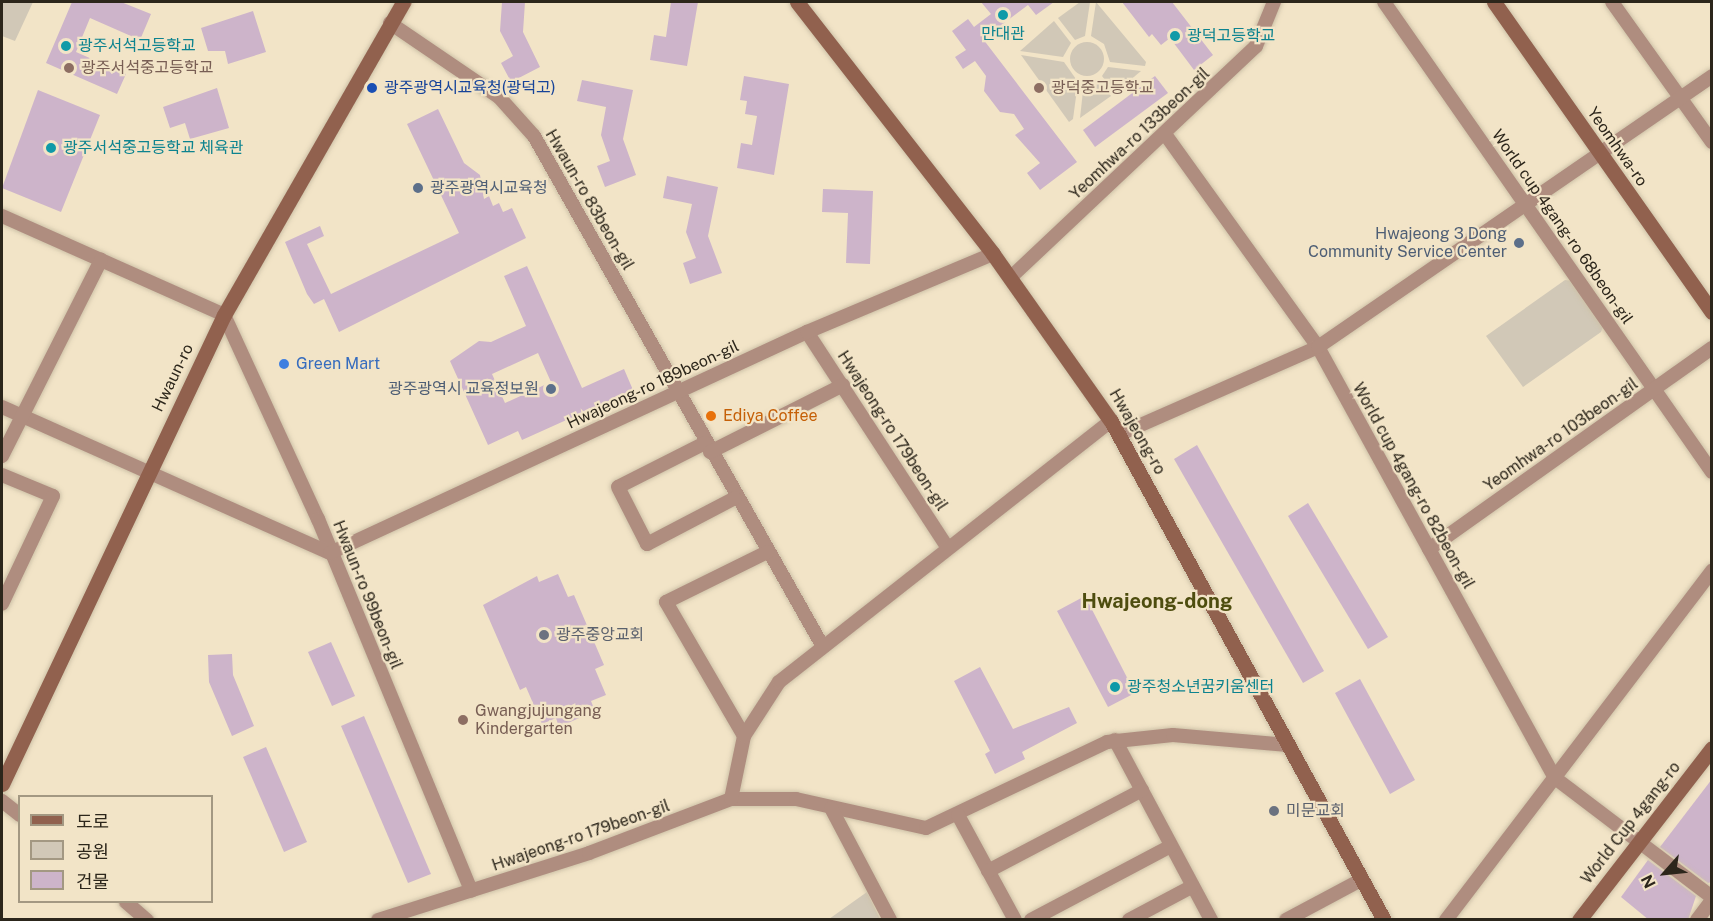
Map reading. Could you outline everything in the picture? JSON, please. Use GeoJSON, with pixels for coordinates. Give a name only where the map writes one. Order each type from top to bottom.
{"type":"FeatureCollection","features":[{"type":"Feature","properties":{"kind":"street","name":"Hwaun-ro"},"geometry":{"type":"LineString","coordinates":[[2,784],[148,470],[224,315],[403,2]]}},
{"type":"Feature","properties":{"kind":"street","name":"Hwajeong-ro"},"geometry":{"type":"LineString","coordinates":[[797,2],[993,254],[1112,421],[1384,920]]}},
{"type":"Feature","properties":{"kind":"street","name":"Yeomhwa-ro 133beon-gil"},"geometry":{"type":"LineString","coordinates":[[1010,278],[1256,46],[1274,2]]}},
{"type":"Feature","properties":{"kind":"street","name":"World cup 4gang-ro 68beon-gil"},"geometry":{"type":"LineString","coordinates":[[1384,2],[1712,472]]}},
{"type":"Feature","properties":{"kind":"street","name":"Yeomhwa-ro"},"geometry":{"type":"LineString","coordinates":[[1494,2],[1712,312]]}},
{"type":"Feature","properties":{"kind":"street"},"geometry":{"type":"LineString","coordinates":[[1612,2],[1712,142]]}},
{"type":"Feature","properties":{"kind":"street","name":"Hwaun-ro 83beon-gil"},"geometry":{"type":"LineString","coordinates":[[390,23],[499,97],[534,136],[735,498],[822,645]]}},
{"type":"Feature","properties":{"kind":"street"},"geometry":{"type":"LineString","coordinates":[[1120,435],[1317,347],[1712,76]]}},
{"type":"Feature","properties":{"kind":"street","name":"World cup 4gang-ro 82beon-gil"},"geometry":{"type":"LineString","coordinates":[[1165,134],[1317,347],[1555,778],[1712,899]]}},
{"type":"Feature","properties":{"kind":"street"},"geometry":{"type":"LineString","coordinates":[[2,216],[224,315]]}},
{"type":"Feature","properties":{"kind":"street","name":"Hwajeong-ro 189beon-gil"},"geometry":{"type":"LineString","coordinates":[[330,553],[807,332],[993,254]]}},
{"type":"Feature","properties":{"kind":"street"},"geometry":{"type":"LineString","coordinates":[[2,456],[20,415],[101,260]]}},
{"type":"Feature","properties":{"kind":"street","name":"Hwaun-ro 99beon-gil"},"geometry":{"type":"LineString","coordinates":[[224,315],[240,340],[471,891]]}},
{"type":"Feature","properties":{"kind":"street","name":"Hwajeong-ro 179beon-gil"},"geometry":{"type":"LineString","coordinates":[[807,332],[948,548]]}},
{"type":"Feature","properties":{"kind":"street","name":"Yeomhwa-ro 103beon-gil"},"geometry":{"type":"LineString","coordinates":[[1429,549],[1712,348]]}},
{"type":"Feature","properties":{"kind":"street"},"geometry":{"type":"LineString","coordinates":[[735,498],[647,544],[618,487],[843,386]]}},
{"type":"Feature","properties":{"kind":"street"},"geometry":{"type":"LineString","coordinates":[[2,407],[148,470],[330,553]]}},
{"type":"Feature","properties":{"kind":"street"},"geometry":{"type":"LineString","coordinates":[[731,799],[744,736],[766,696],[822,645],[1112,421]]}},
{"type":"Feature","properties":{"kind":"street"},"geometry":{"type":"LineString","coordinates":[[2,475],[53,496],[2,604]]}},
{"type":"Feature","properties":{"kind":"street"},"geometry":{"type":"LineString","coordinates":[[744,736],[666,602],[767,552]]}},
{"type":"Feature","properties":{"kind":"street"},"geometry":{"type":"LineString","coordinates":[[1446,920],[1712,571]]}},
{"type":"Feature","properties":{"kind":"street"},"geometry":{"type":"LineString","coordinates":[[1211,920],[1115,740],[1173,735],[1288,745]]}},
{"type":"Feature","properties":{"kind":"street","name":"Hwajeong-ro 179beon-gil"},"geometry":{"type":"LineString","coordinates":[[378,920],[471,891],[731,799],[764,795],[926,828],[1115,740]]}},
{"type":"Feature","properties":{"kind":"street","name":"World Cup 4gang-ro"},"geometry":{"type":"LineString","coordinates":[[1579,920],[1712,748]]}},
{"type":"Feature","properties":{"kind":"street"},"geometry":{"type":"LineString","coordinates":[[988,871],[1142,790]]}},
{"type":"Feature","properties":{"kind":"street"},"geometry":{"type":"LineString","coordinates":[[2,801],[18,813]]}},
{"type":"Feature","properties":{"kind":"street"},"geometry":{"type":"LineString","coordinates":[[831,808],[890,920]]}},
{"type":"Feature","properties":{"kind":"street"},"geometry":{"type":"LineString","coordinates":[[958,815],[1015,920]]}},
{"type":"Feature","properties":{"kind":"street"},"geometry":{"type":"LineString","coordinates":[[1031,920],[1172,846]]}},
{"type":"Feature","properties":{"kind":"street"},"geometry":{"type":"LineString","coordinates":[[1286,920],[1361,880]]}},
{"type":"Feature","properties":{"kind":"street"},"geometry":{"type":"LineString","coordinates":[[1129,920],[1193,886]]}},
{"type":"Feature","properties":{"kind":"street"},"geometry":{"type":"LineString","coordinates":[[1697,920],[1712,899]]}},
{"type":"Feature","properties":{"kind":"street"},"geometry":{"type":"LineString","coordinates":[[127,903],[147,920]]}},
{"type":"Feature","properties":{"kind":"green space"},"geometry":{"type":"Polygon","coordinates":[[[2,2],[33,2],[15,41],[2,36],[2,2]]]}},
{"type":"Feature","properties":{"kind":"green space"},"geometry":{"type":"Polygon","coordinates":[[[1080,2],[1090,2],[1085,36],[1075,40],[1058,18],[1080,2]]]}},
{"type":"Feature","properties":{"kind":"green space"},"geometry":{"type":"Polygon","coordinates":[[[1096,2],[1146,62],[1145,66],[1110,62],[1104,44],[1091,36],[1096,2]]]}},
{"type":"Feature","properties":{"kind":"green space"},"geometry":{"type":"Polygon","coordinates":[[[1054,21],[1071,43],[1063,57],[1020,51],[1054,21]]]}},
{"type":"Feature","properties":{"kind":"green space"},"geometry":{"type":"Polygon","coordinates":[[[1087,42],[1099,47],[1104,59],[1099,71],[1087,76],[1075,71],[1070,59],[1075,47],[1087,42]]]}},
{"type":"Feature","properties":{"kind":"green space"},"geometry":{"type":"Polygon","coordinates":[[[1021,55],[1064,62],[1078,82],[1073,119],[1069,122],[1021,55]]]}},
{"type":"Feature","properties":{"kind":"green space"},"geometry":{"type":"Polygon","coordinates":[[[1108,67],[1141,71],[1115,93],[1102,76],[1108,67]]]}},
{"type":"Feature","properties":{"kind":"green space"},"geometry":{"type":"Polygon","coordinates":[[[1098,79],[1111,96],[1080,118],[1084,82],[1098,79]]]}},
{"type":"Feature","properties":{"kind":"green space"},"geometry":{"type":"Polygon","coordinates":[[[1565,280],[1573,281],[1604,324],[1601,332],[1523,387],[1486,336],[1565,280]]]}},
{"type":"Feature","properties":{"kind":"green space"},"geometry":{"type":"Polygon","coordinates":[[[867,892],[880,919],[829,919],[867,892]]]}},
{"type":"Feature","properties":{"kind":"building","name":"광주서석고등학교"},"geometry":{"type":"Polygon","coordinates":[[[72,2],[121,2],[151,14],[140,40],[90,18],[76,52],[126,74],[117,94],[46,63],[72,2]]]}},
{"type":"Feature","properties":{"kind":"building"},"geometry":{"type":"Polygon","coordinates":[[[502,2],[525,2],[523,32],[540,67],[511,82],[501,63],[513,56],[500,31],[502,2]]]}},
{"type":"Feature","properties":{"kind":"building"},"geometry":{"type":"Polygon","coordinates":[[[671,2],[698,2],[687,66],[650,60],[654,35],[666,37],[671,2]]]}},
{"type":"Feature","properties":{"kind":"building"},"geometry":{"type":"Polygon","coordinates":[[[981,2],[1054,2],[1036,15],[1028,5],[983,39],[1077,162],[1040,190],[1027,173],[1040,163],[1015,135],[1024,129],[1014,114],[1000,112],[984,91],[986,76],[975,61],[963,69],[955,57],[966,50],[952,31],[968,19],[974,27],[991,14],[981,2]]]}},
{"type":"Feature","properties":{"kind":"building","name":"광덕고등학교"},"geometry":{"type":"Polygon","coordinates":[[[1122,2],[1172,2],[1213,55],[1194,70],[1170,38],[1161,45],[1152,34],[1149,37],[1122,2]]]}},
{"type":"Feature","properties":{"kind":"building"},"geometry":{"type":"Polygon","coordinates":[[[253,11],[266,52],[228,64],[225,51],[208,51],[201,28],[253,11]]]}},
{"type":"Feature","properties":{"kind":"building"},"geometry":{"type":"Polygon","coordinates":[[[744,76],[789,84],[774,175],[737,168],[741,143],[752,145],[757,116],[745,114],[747,101],[740,100],[744,76]]]}},
{"type":"Feature","properties":{"kind":"building"},"geometry":{"type":"Polygon","coordinates":[[[1155,76],[1168,93],[1095,147],[1083,130],[1155,76]]]}},
{"type":"Feature","properties":{"kind":"building"},"geometry":{"type":"Polygon","coordinates":[[[582,80],[633,90],[623,139],[636,175],[605,187],[597,166],[610,161],[601,135],[606,107],[577,101],[582,80]]]}},
{"type":"Feature","properties":{"kind":"building"},"geometry":{"type":"Polygon","coordinates":[[[217,88],[229,128],[190,139],[185,123],[170,128],[163,107],[217,88]]]}},
{"type":"Feature","properties":{"kind":"building","name":"광주서석중고등학교 체육관"},"geometry":{"type":"Polygon","coordinates":[[[38,90],[100,115],[61,212],[2,188],[38,90]]]}},
{"type":"Feature","properties":{"kind":"building"},"geometry":{"type":"Polygon","coordinates":[[[438,109],[464,163],[480,175],[484,199],[489,196],[493,206],[499,203],[503,212],[512,208],[526,238],[339,332],[324,299],[314,304],[307,294],[285,242],[320,226],[324,236],[307,244],[331,294],[459,233],[407,124],[438,109]]]}},
{"type":"Feature","properties":{"kind":"building"},"geometry":{"type":"Polygon","coordinates":[[[667,176],[718,187],[708,236],[722,273],[690,284],[683,263],[696,258],[686,232],[692,204],[663,198],[667,176]]]}},
{"type":"Feature","properties":{"kind":"building"},"geometry":{"type":"Polygon","coordinates":[[[823,189],[873,191],[870,264],[846,263],[848,213],[822,212],[823,189]]]}},
{"type":"Feature","properties":{"kind":"building"},"geometry":{"type":"Polygon","coordinates":[[[527,266],[582,388],[624,369],[633,390],[522,440],[518,431],[488,445],[450,361],[479,341],[491,342],[526,326],[504,276],[527,266]],[[538,353],[492,374],[505,403],[551,382],[538,353]]]}},
{"type":"Feature","properties":{"kind":"building"},"geometry":{"type":"Polygon","coordinates":[[[1197,445],[1324,671],[1303,683],[1174,459],[1197,445]]]}},
{"type":"Feature","properties":{"kind":"building"},"geometry":{"type":"Polygon","coordinates":[[[1308,503],[1388,637],[1368,649],[1288,516],[1308,503]]]}},
{"type":"Feature","properties":{"kind":"building","name":"광주중앙교회"},"geometry":{"type":"Polygon","coordinates":[[[558,574],[568,597],[574,595],[604,665],[595,669],[606,695],[591,701],[595,711],[559,727],[556,718],[542,724],[526,687],[520,690],[483,605],[537,576],[539,582],[558,574]]]}},
{"type":"Feature","properties":{"kind":"building"},"geometry":{"type":"Polygon","coordinates":[[[1085,596],[1135,693],[1108,707],[1057,611],[1085,596]]]}},
{"type":"Feature","properties":{"kind":"building"},"geometry":{"type":"Polygon","coordinates":[[[331,642],[355,696],[332,706],[308,652],[331,642]]]}},
{"type":"Feature","properties":{"kind":"building"},"geometry":{"type":"Polygon","coordinates":[[[232,654],[233,675],[254,726],[232,736],[209,682],[208,655],[232,654]]]}},
{"type":"Feature","properties":{"kind":"building"},"geometry":{"type":"Polygon","coordinates":[[[980,667],[1013,729],[1069,707],[1077,723],[1022,752],[1025,759],[995,774],[985,754],[990,751],[954,681],[980,667]]]}},
{"type":"Feature","properties":{"kind":"building"},"geometry":{"type":"Polygon","coordinates":[[[1360,679],[1415,780],[1390,794],[1335,693],[1360,679]]]}},
{"type":"Feature","properties":{"kind":"building"},"geometry":{"type":"Polygon","coordinates":[[[364,716],[431,874],[408,883],[341,726],[364,716]]]}},
{"type":"Feature","properties":{"kind":"building"},"geometry":{"type":"Polygon","coordinates":[[[266,747],[307,842],[284,852],[243,757],[266,747]]]}},
{"type":"Feature","properties":{"kind":"building"},"geometry":{"type":"Polygon","coordinates":[[[1712,779],[1712,882],[1708,883],[1660,847],[1712,779]]]}},
{"type":"Feature","properties":{"kind":"building"},"geometry":{"type":"Polygon","coordinates":[[[1648,860],[1696,896],[1688,920],[1649,920],[1621,897],[1648,860]]]}},
{"type":"Feature","properties":{"kind":"place","name":"만대관"},"geometry":{"type":"Point","coordinates":[1003,15]}},
{"type":"Feature","properties":{"kind":"place","name":"광덕고등학교"},"geometry":{"type":"Point","coordinates":[1175,36]}},
{"type":"Feature","properties":{"kind":"place","name":"광주서석고등학교"},"geometry":{"type":"Point","coordinates":[66,46]}},
{"type":"Feature","properties":{"kind":"place","name":"광주서석중고등학교"},"geometry":{"type":"Point","coordinates":[69,68]}},
{"type":"Feature","properties":{"kind":"place","name":"광주광역시교육청(광덕고)"},"geometry":{"type":"Point","coordinates":[372,88]}},
{"type":"Feature","properties":{"kind":"place","name":"광덕중고등학교"},"geometry":{"type":"Point","coordinates":[1039,88]}},
{"type":"Feature","properties":{"kind":"place","name":"광주서석중고등학교 체육관"},"geometry":{"type":"Point","coordinates":[51,148]}},
{"type":"Feature","properties":{"kind":"place","name":"광주광역시교육청"},"geometry":{"type":"Point","coordinates":[418,188]}},
{"type":"Feature","properties":{"kind":"place","name":"Hwajeong 3 Dong Community Service Center"},"geometry":{"type":"Point","coordinates":[1519,243]}},
{"type":"Feature","properties":{"kind":"place","name":"Green Mart"},"geometry":{"type":"Point","coordinates":[284,364]}},
{"type":"Feature","properties":{"kind":"place","name":"광주광역시 교육정보원"},"geometry":{"type":"Point","coordinates":[551,389]}},
{"type":"Feature","properties":{"kind":"place","name":"Ediya Coffee"},"geometry":{"type":"Point","coordinates":[711,416]}},
{"type":"Feature","properties":{"kind":"place","name":"광주중앙교회"},"geometry":{"type":"Point","coordinates":[544,635]}},
{"type":"Feature","properties":{"kind":"place","name":"광주청소년꿈키움센터"},"geometry":{"type":"Point","coordinates":[1115,687]}},
{"type":"Feature","properties":{"kind":"place","name":"Gwangjujungang Kindergarten"},"geometry":{"type":"Point","coordinates":[463,720]}},
{"type":"Feature","properties":{"kind":"place","name":"미문교회"},"geometry":{"type":"Point","coordinates":[1274,811]}},
{"type":"Feature","properties":{"kind":"district","name":"Hwajeong-dong"},"geometry":{"type":"Point","coordinates":[1157,601]}}]}
